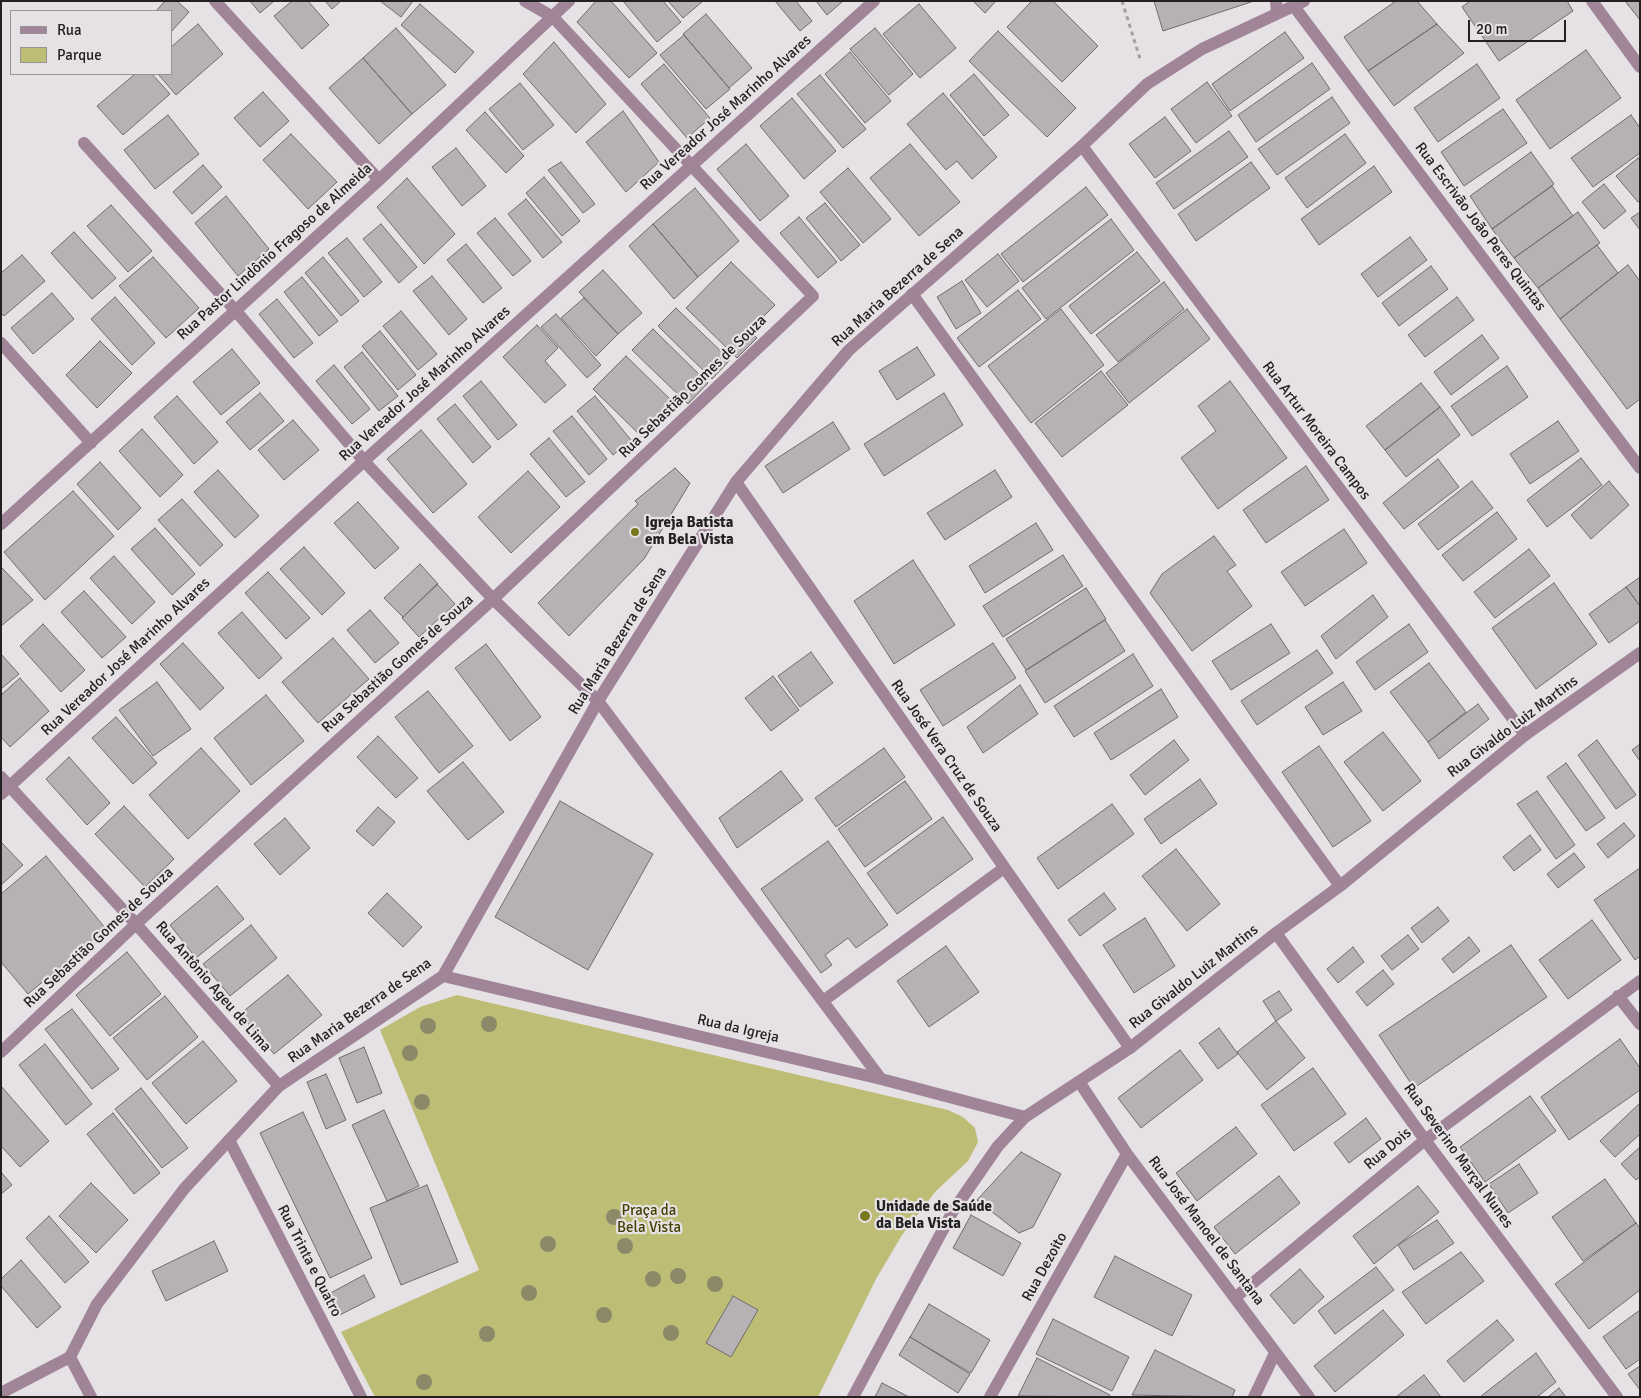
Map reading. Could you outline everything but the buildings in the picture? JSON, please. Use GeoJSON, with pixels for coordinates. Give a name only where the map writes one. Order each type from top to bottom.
{"type":"FeatureCollection","features":[{"type":"Feature","properties":{"kind":"street"},"geometry":{"type":"LineString","coordinates":[[215,1],[379,180]]}},
{"type":"Feature","properties":{"kind":"street"},"geometry":{"type":"LineString","coordinates":[[525,1],[553,17],[692,165]]}},
{"type":"Feature","properties":{"kind":"street","name":"Rua Pastor Lindônio Fragoso de Almeida"},"geometry":{"type":"LineString","coordinates":[[1,524],[379,180],[569,1]]}},
{"type":"Feature","properties":{"kind":"street","name":"Rua Vereador José Marinho Alvares"},"geometry":{"type":"LineString","coordinates":[[4,786],[874,1]]}},
{"type":"Feature","properties":{"kind":"street"},"geometry":{"type":"LineString","coordinates":[[1592,1],[1640,67]]}},
{"type":"Feature","properties":{"kind":"street","name":"Rua Maria Bezerra de Sena"},"geometry":{"type":"LineString","coordinates":[[70,1357],[97,1304],[184,1190],[279,1086],[443,976],[598,701],[736,482],[850,350],[1082,146],[1148,84],[1202,49],[1276,7],[1299,3]]}},
{"type":"Feature","properties":{"kind":"street","name":"Rua Escrivão João Peres Quintas"},"geometry":{"type":"LineString","coordinates":[[1299,3],[1640,468]]}},
{"type":"Feature","properties":{"kind":"street"},"geometry":{"type":"LineString","coordinates":[[84,143],[235,310],[364,460],[494,599],[598,701],[881,1079]]}},
{"type":"Feature","properties":{"kind":"street","name":"Rua Artur Moreira Campos"},"geometry":{"type":"LineString","coordinates":[[1082,146],[1525,734]]}},
{"type":"Feature","properties":{"kind":"street","name":"Rua Sebastião Gomes de Souza"},"geometry":{"type":"LineString","coordinates":[[1,1052],[136,924],[494,599],[812,296],[692,165]]}},
{"type":"Feature","properties":{"kind":"street"},"geometry":{"type":"LineString","coordinates":[[912,294],[1340,886]]}},
{"type":"Feature","properties":{"kind":"street"},"geometry":{"type":"LineString","coordinates":[[1,344],[91,443]]}},
{"type":"Feature","properties":{"kind":"street","name":"Rua José Vera Cruz de Souza"},"geometry":{"type":"LineString","coordinates":[[736,482],[1130,1048]]}},
{"type":"Feature","properties":{"kind":"street","name":"Rua Givaldo Luiz Martins"},"geometry":{"type":"LineString","coordinates":[[853,1397],[953,1211],[998,1146],[1026,1117],[1080,1083],[1130,1048],[1276,933],[1340,886],[1525,734],[1640,653]]}},
{"type":"Feature","properties":{"kind":"street","name":"Rua Antônio Ageu de Lima"},"geometry":{"type":"LineString","coordinates":[[4,786],[136,924],[279,1086]]}},
{"type":"Feature","properties":{"kind":"street"},"geometry":{"type":"LineString","coordinates":[[823,1000],[1004,868]]}},
{"type":"Feature","properties":{"kind":"street","name":"Rua Severino Marçal Nunes"},"geometry":{"type":"LineString","coordinates":[[1276,933],[1424,1140],[1617,1397]]}},
{"type":"Feature","properties":{"kind":"street","name":"Rua da Igreja"},"geometry":{"type":"LineString","coordinates":[[443,976],[881,1079],[1026,1117]]}},
{"type":"Feature","properties":{"kind":"street","name":"Rua Dois"},"geometry":{"type":"LineString","coordinates":[[1236,1297],[1424,1140],[1640,981]]}},
{"type":"Feature","properties":{"kind":"street"},"geometry":{"type":"LineString","coordinates":[[1618,996],[1640,1024]]}},
{"type":"Feature","properties":{"kind":"street","name":"Rua José Manoel de Santana"},"geometry":{"type":"LineString","coordinates":[[1080,1083],[1127,1154],[1236,1297],[1275,1353],[1309,1397]]}},
{"type":"Feature","properties":{"kind":"street","name":"Rua Trinta e Quatro"},"geometry":{"type":"LineString","coordinates":[[229,1140],[361,1397]]}},
{"type":"Feature","properties":{"kind":"street","name":"Rua Dezoito"},"geometry":{"type":"LineString","coordinates":[[990,1397],[1127,1154]]}},
{"type":"Feature","properties":{"kind":"street"},"geometry":{"type":"LineString","coordinates":[[1254,1397],[1275,1353]]}},
{"type":"Feature","properties":{"kind":"street"},"geometry":{"type":"LineString","coordinates":[[1,1393],[70,1357],[90,1397]]}},
{"type":"Feature","properties":{"kind":"path"},"geometry":{"type":"LineString","coordinates":[[1122,1],[1148,84]]}},
{"type":"Feature","properties":{"kind":"green space","name":"Praça da Bela Vista"},"geometry":{"type":"Polygon","coordinates":[[[457,995],[948,1110],[963,1117],[975,1128],[978,1142],[968,1161],[936,1191],[902,1235],[876,1279],[818,1397],[375,1397],[341,1332],[479,1270],[380,1030],[420,1007],[457,995]]]}},
{"type":"Feature","properties":{"kind":"place","name":"Igreja Batista em Bela Vista"},"geometry":{"type":"Point","coordinates":[635,532]}},
{"type":"Feature","properties":{"kind":"place","name":"Unidade de Saúde da Bela Vista"},"geometry":{"type":"Point","coordinates":[865,1216]}}]}
